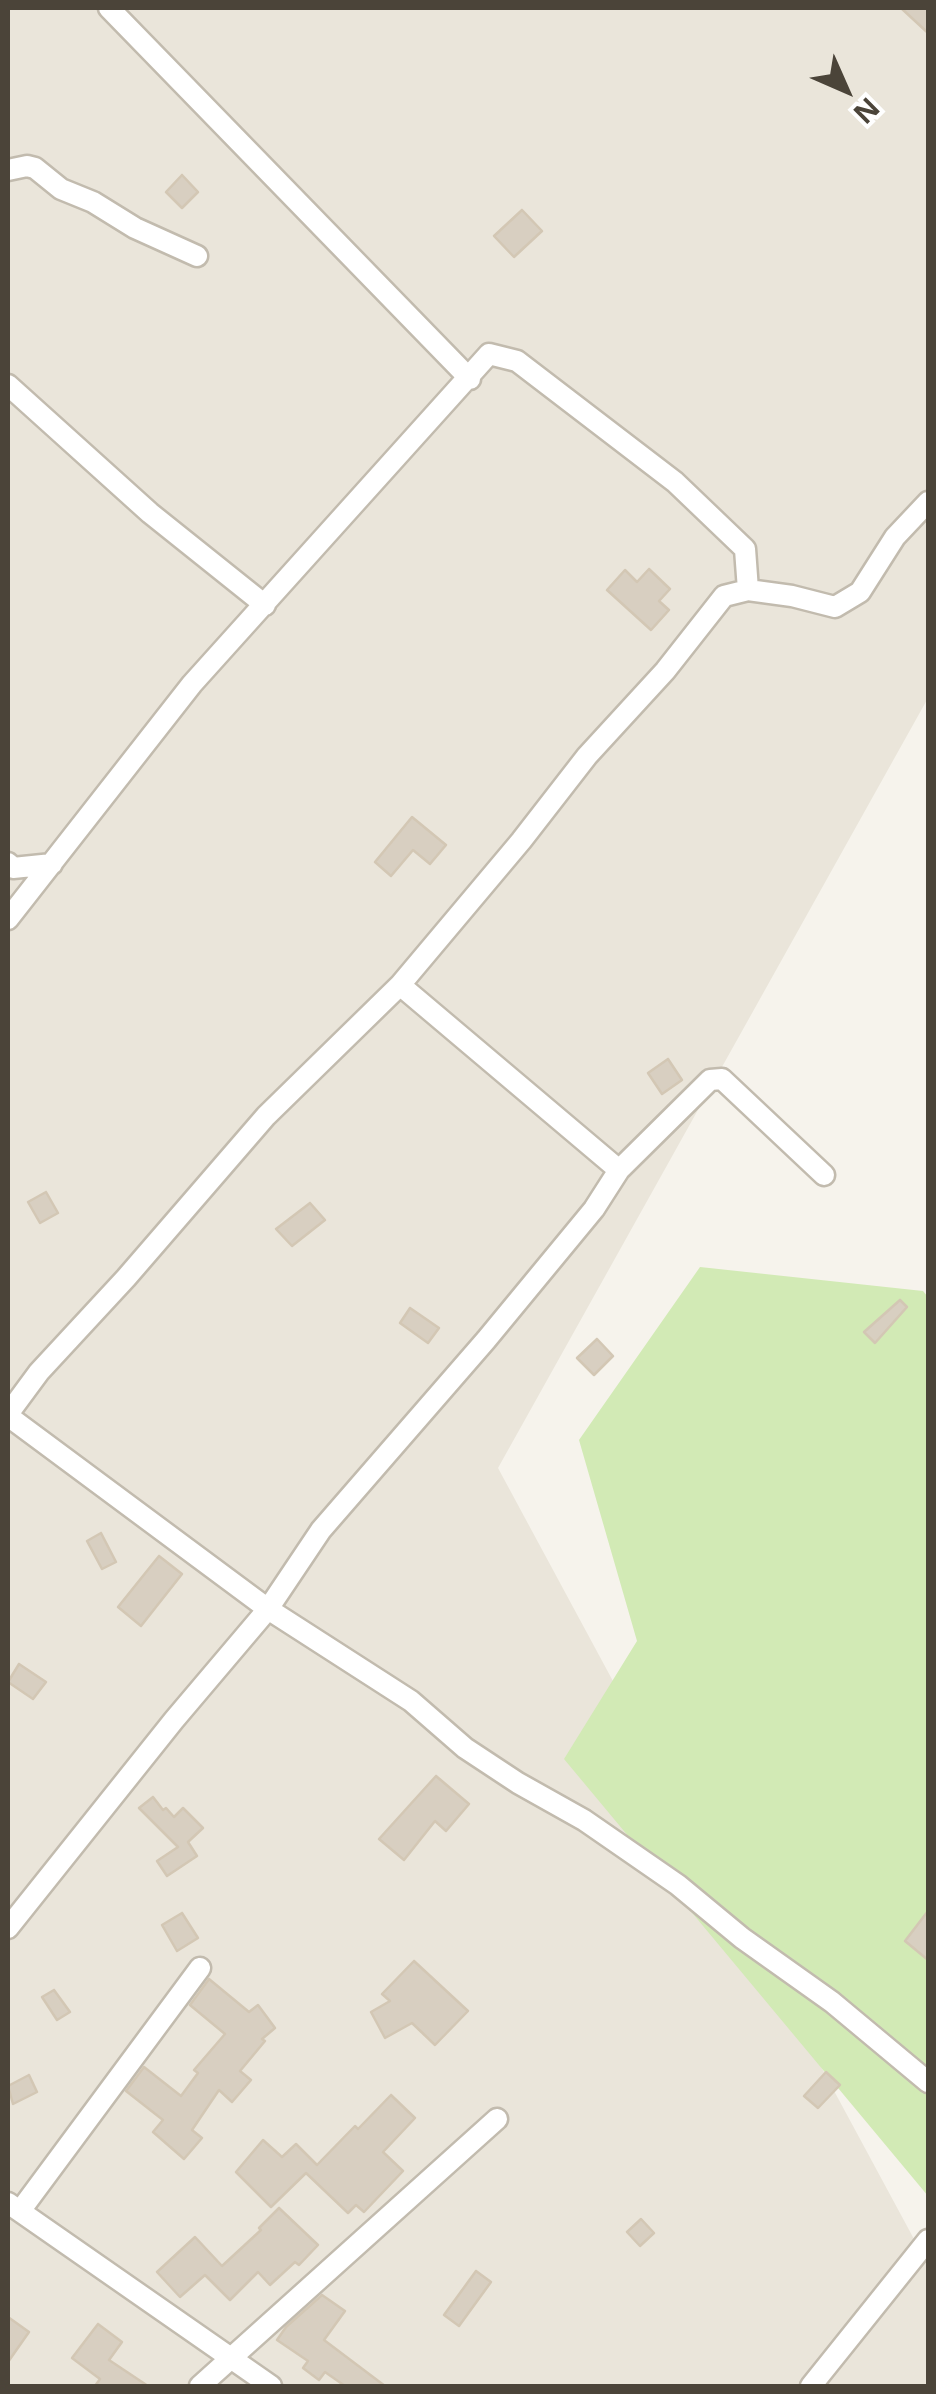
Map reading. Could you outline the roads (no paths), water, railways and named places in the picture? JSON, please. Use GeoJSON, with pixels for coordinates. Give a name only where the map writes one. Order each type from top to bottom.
{"type":"FeatureCollection","features":[{"type":"Feature","properties":{"kind":"street"},"geometry":{"type":"LineString","coordinates":[[109,8],[470,378]]}},
{"type":"Feature","properties":{"kind":"street"},"geometry":{"type":"LineString","coordinates":[[8,170],[35,168],[60,189],[198,256]]}},
{"type":"Feature","properties":{"kind":"street"},"geometry":{"type":"LineString","coordinates":[[10,916],[192,684],[490,354],[518,361],[675,482],[738,540],[748,559],[748,590]]}},
{"type":"Feature","properties":{"kind":"street"},"geometry":{"type":"LineString","coordinates":[[8,385],[150,513],[265,605]]}},
{"type":"Feature","properties":{"kind":"street"},"geometry":{"type":"LineString","coordinates":[[928,502],[894,537],[860,592],[836,607],[748,590],[724,596],[665,671],[606,732],[400,985],[266,1116],[39,1372],[8,1415],[268,1609],[390,1686],[465,1748],[584,1820],[678,1885],[742,1938],[832,2002],[928,2082]]}},
{"type":"Feature","properties":{"kind":"street"},"geometry":{"type":"LineString","coordinates":[[10,916],[10,865],[52,864]]}},
{"type":"Feature","properties":{"kind":"street"},"geometry":{"type":"LineString","coordinates":[[400,985],[619,1170]]}},
{"type":"Feature","properties":{"kind":"street"},"geometry":{"type":"LineString","coordinates":[[8,1928],[268,1609],[321,1530],[486,1340],[594,1209],[619,1170],[715,1078],[722,1079],[824,1175]]}},
{"type":"Feature","properties":{"kind":"street"},"geometry":{"type":"LineString","coordinates":[[200,1968],[14,2207],[271,2386]]}},
{"type":"Feature","properties":{"kind":"street"},"geometry":{"type":"LineString","coordinates":[[200,2386],[497,2118]]}},
{"type":"Feature","properties":{"kind":"street"},"geometry":{"type":"LineString","coordinates":[[811,2386],[928,2240]]}}]}
